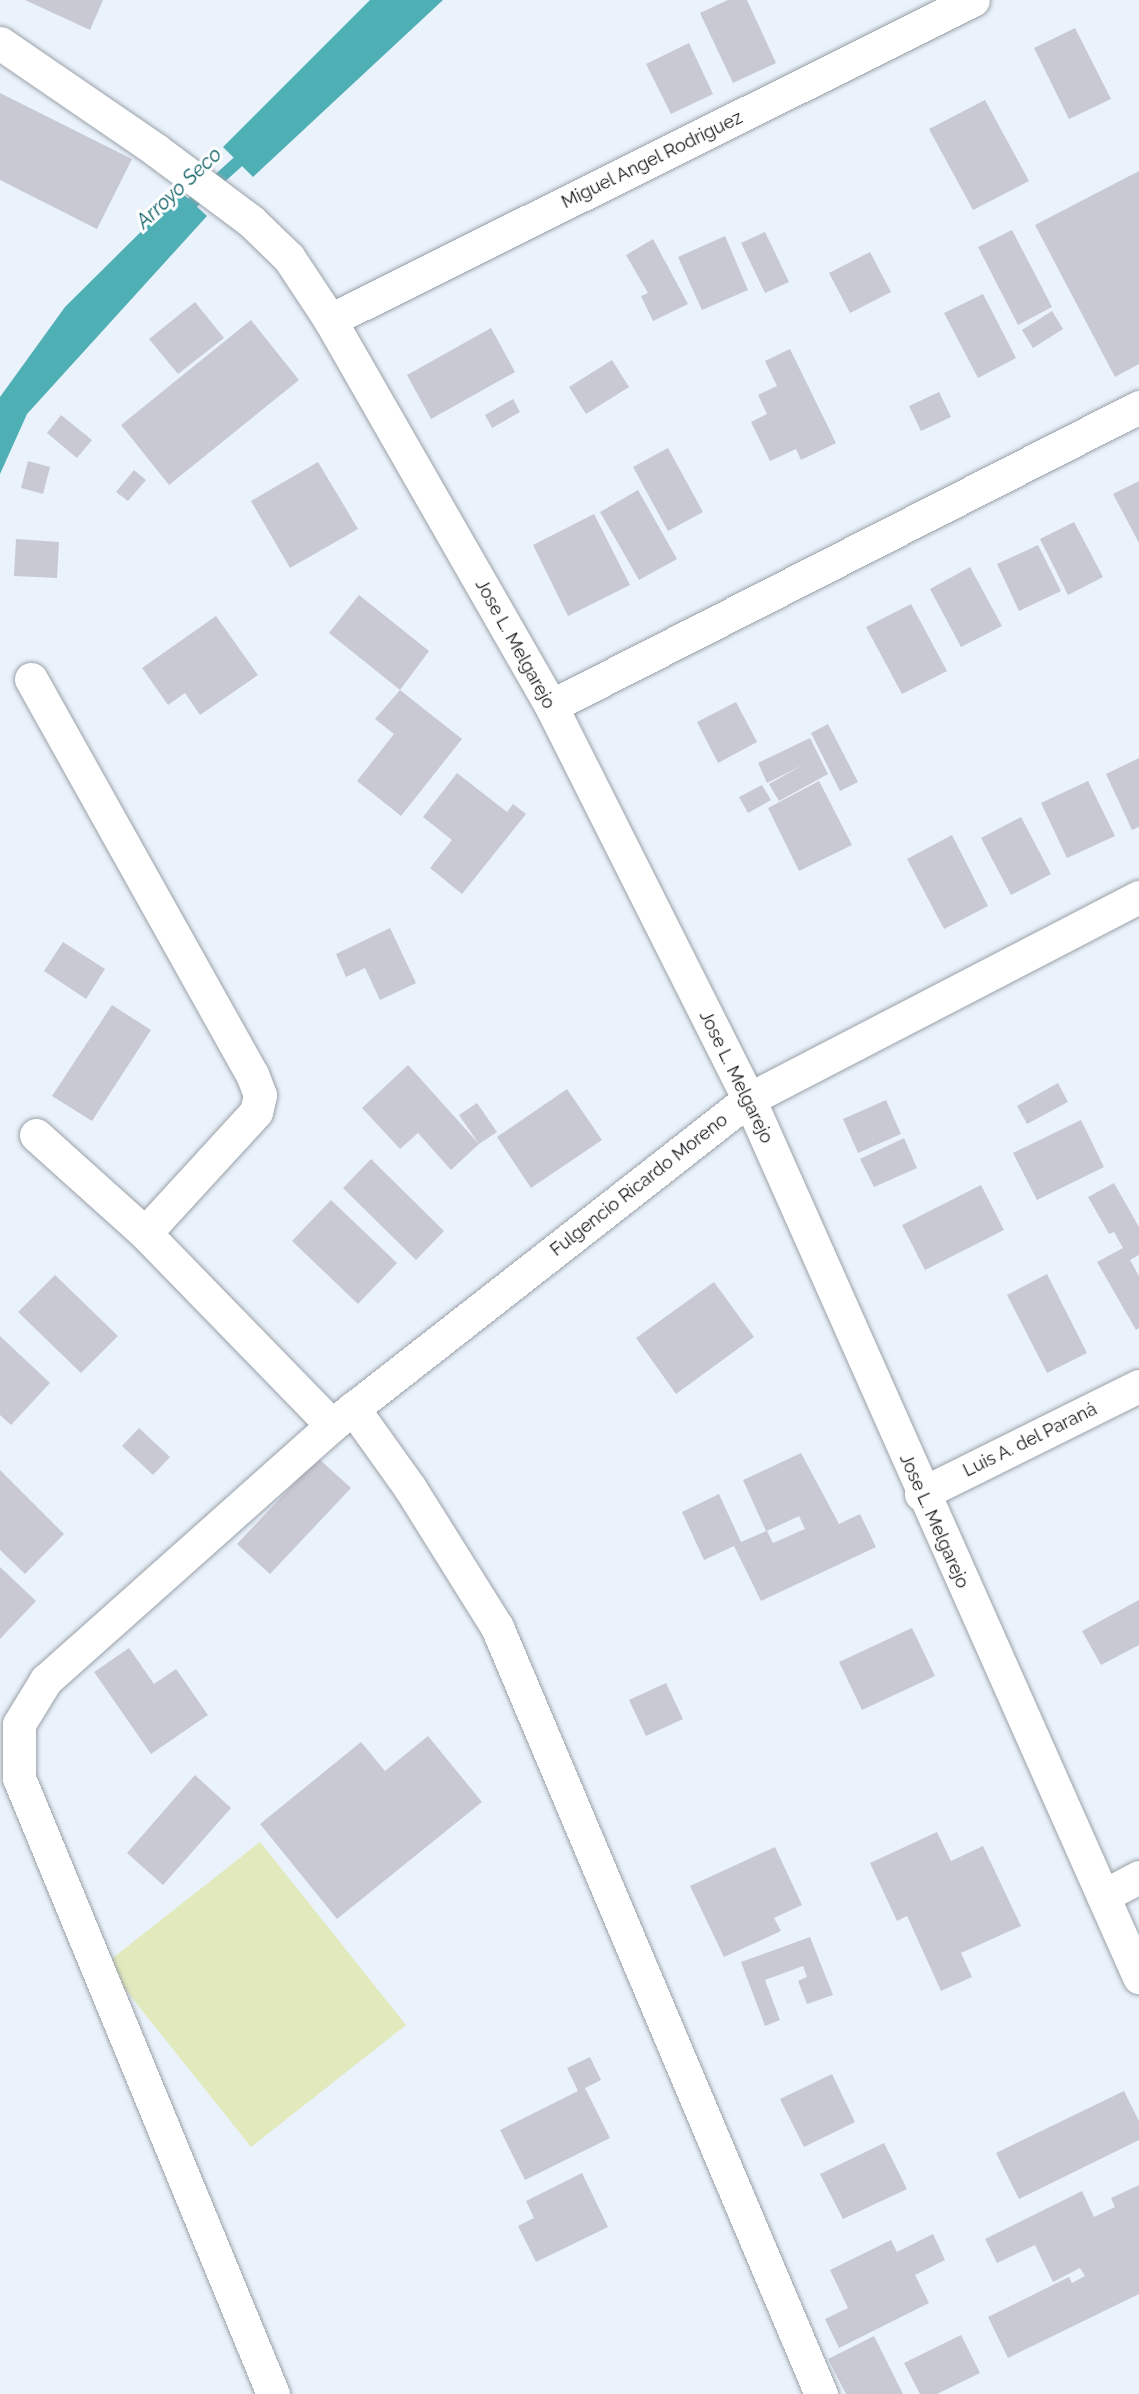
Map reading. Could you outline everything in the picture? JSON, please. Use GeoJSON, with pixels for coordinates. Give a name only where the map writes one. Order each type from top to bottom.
{"type":"FeatureCollection","features":[{"type":"Feature","properties":{"kind":"street","name":"Miguel Angel Rodriguez"},"geometry":{"type":"LineString","coordinates":[[330,320],[973,0]]}},
{"type":"Feature","properties":{"kind":"street","name":"Jose L. Melgarejo"},"geometry":{"type":"LineString","coordinates":[[0,43],[156,150],[251,221],[289,258],[330,320],[550,706],[749,1099],[921,1494],[1139,1977]]}},
{"type":"Feature","properties":{"kind":"street"},"geometry":{"type":"LineString","coordinates":[[550,706],[1139,407]]}},
{"type":"Feature","properties":{"kind":"street"},"geometry":{"type":"LineString","coordinates":[[31,679],[252,1074],[260,1095],[256,1112],[145,1233]]}},
{"type":"Feature","properties":{"kind":"street","name":"Fulgencio Ricardo Moreno"},"geometry":{"type":"LineString","coordinates":[[273,2394],[19,1778],[19,1724],[46,1680],[342,1417],[749,1099],[1139,897]]}},
{"type":"Feature","properties":{"kind":"street"},"geometry":{"type":"LineString","coordinates":[[36,1136],[145,1233],[342,1417],[410,1488],[497,1627],[821,2394]]}},
{"type":"Feature","properties":{"kind":"street","name":"Luis A. del Paraná"},"geometry":{"type":"LineString","coordinates":[[921,1494],[1139,1386]]}},
{"type":"Feature","properties":{"kind":"street"},"geometry":{"type":"LineString","coordinates":[[1103,1896],[1139,1877]]}},
{"type":"Feature","properties":{"kind":"green space"},"geometry":{"type":"Polygon","coordinates":[[[260,1842],[406,2025],[251,2147],[105,1964],[260,1842]]]}},
{"type":"Feature","properties":{"kind":"water"},"geometry":{"type":"Polygon","coordinates":[[[370,0],[443,0],[253,177],[223,147],[370,0]]]}},
{"type":"Feature","properties":{"kind":"water"},"geometry":{"type":"Polygon","coordinates":[[[181,192],[207,216],[27,414],[0,474],[0,397],[65,307],[181,192]]]}},
{"type":"Feature","properties":{"kind":"building"},"geometry":{"type":"Polygon","coordinates":[[[25,0],[103,0],[90,30],[25,0]]]}},
{"type":"Feature","properties":{"kind":"building"},"geometry":{"type":"Polygon","coordinates":[[[728,0],[747,0],[776,63],[733,83],[700,13],[728,0]]]}},
{"type":"Feature","properties":{"kind":"building"},"geometry":{"type":"Polygon","coordinates":[[[1075,28],[1111,99],[1069,119],[1034,48],[1075,28]]]}},
{"type":"Feature","properties":{"kind":"building"},"geometry":{"type":"Polygon","coordinates":[[[689,43],[713,94],[671,114],[646,64],[689,43]]]}},
{"type":"Feature","properties":{"kind":"building"},"geometry":{"type":"Polygon","coordinates":[[[0,93],[132,159],[97,229],[0,180],[0,93]]]}},
{"type":"Feature","properties":{"kind":"building"},"geometry":{"type":"Polygon","coordinates":[[[985,100],[1029,181],[973,210],[929,129],[985,100]]]}},
{"type":"Feature","properties":{"kind":"building"},"geometry":{"type":"Polygon","coordinates":[[[1139,171],[1139,364],[1115,377],[1035,225],[1139,171]]]}},
{"type":"Feature","properties":{"kind":"building"},"geometry":{"type":"Polygon","coordinates":[[[1012,230],[1052,307],[1018,325],[978,247],[1012,230]]]}},
{"type":"Feature","properties":{"kind":"building"},"geometry":{"type":"Polygon","coordinates":[[[765,232],[789,282],[765,293],[741,243],[765,232]]]}},
{"type":"Feature","properties":{"kind":"building"},"geometry":{"type":"Polygon","coordinates":[[[725,236],[748,290],[702,310],[678,257],[725,236]]]}},
{"type":"Feature","properties":{"kind":"building"},"geometry":{"type":"Polygon","coordinates":[[[653,239],[688,304],[653,321],[641,296],[648,293],[626,255],[653,239]]]}},
{"type":"Feature","properties":{"kind":"building"},"geometry":{"type":"Polygon","coordinates":[[[870,252],[891,292],[850,313],[829,273],[870,252]]]}},
{"type":"Feature","properties":{"kind":"building"},"geometry":{"type":"Polygon","coordinates":[[[983,294],[1016,358],[978,378],[944,313],[983,294]]]}},
{"type":"Feature","properties":{"kind":"building"},"geometry":{"type":"Polygon","coordinates":[[[195,302],[224,338],[178,374],[149,339],[195,302]]]}},
{"type":"Feature","properties":{"kind":"building"},"geometry":{"type":"Polygon","coordinates":[[[1052,311],[1063,329],[1033,348],[1022,330],[1052,311]]]}},
{"type":"Feature","properties":{"kind":"building"},"geometry":{"type":"Polygon","coordinates":[[[251,320],[299,380],[169,485],[121,425],[251,320]]]}},
{"type":"Feature","properties":{"kind":"building"},"geometry":{"type":"Polygon","coordinates":[[[491,328],[515,372],[431,419],[407,375],[491,328]]]}},
{"type":"Feature","properties":{"kind":"building"},"geometry":{"type":"Polygon","coordinates":[[[790,349],[836,443],[801,460],[796,449],[770,461],[751,422],[767,414],[758,395],[777,386],[765,361],[790,349]]]}},
{"type":"Feature","properties":{"kind":"building"},"geometry":{"type":"Polygon","coordinates":[[[612,360],[629,387],[586,414],[569,387],[612,360]]]}},
{"type":"Feature","properties":{"kind":"building"},"geometry":{"type":"Polygon","coordinates":[[[939,392],[951,417],[921,431],[909,406],[939,392]]]}},
{"type":"Feature","properties":{"kind":"building"},"geometry":{"type":"Polygon","coordinates":[[[513,399],[520,412],[492,428],[485,415],[513,399]]]}},
{"type":"Feature","properties":{"kind":"building"},"geometry":{"type":"Polygon","coordinates":[[[61,415],[92,440],[77,458],[47,433],[61,415]]]}},
{"type":"Feature","properties":{"kind":"building"},"geometry":{"type":"Polygon","coordinates":[[[668,448],[703,512],[668,531],[633,467],[668,448]]]}},
{"type":"Feature","properties":{"kind":"building"},"geometry":{"type":"Polygon","coordinates":[[[28,461],[50,467],[43,494],[21,488],[28,461]]]}},
{"type":"Feature","properties":{"kind":"building"},"geometry":{"type":"Polygon","coordinates":[[[318,462],[358,529],[290,568],[251,501],[318,462]]]}},
{"type":"Feature","properties":{"kind":"building"},"geometry":{"type":"Polygon","coordinates":[[[134,470],[146,480],[128,501],[116,492],[134,470]]]}},
{"type":"Feature","properties":{"kind":"building"},"geometry":{"type":"Polygon","coordinates":[[[1139,481],[1139,543],[1113,494],[1139,481]]]}},
{"type":"Feature","properties":{"kind":"building"},"geometry":{"type":"Polygon","coordinates":[[[638,490],[677,559],[639,580],[600,512],[638,490]]]}},
{"type":"Feature","properties":{"kind":"building"},"geometry":{"type":"Polygon","coordinates":[[[594,514],[630,585],[568,616],[533,545],[594,514]]]}},
{"type":"Feature","properties":{"kind":"building"},"geometry":{"type":"Polygon","coordinates":[[[1074,522],[1103,577],[1068,595],[1040,539],[1074,522]]]}},
{"type":"Feature","properties":{"kind":"building"},"geometry":{"type":"Polygon","coordinates":[[[16,539],[59,542],[57,578],[14,576],[16,539]]]}},
{"type":"Feature","properties":{"kind":"building"},"geometry":{"type":"Polygon","coordinates":[[[1038,545],[1061,591],[1019,611],[997,564],[1038,545]]]}},
{"type":"Feature","properties":{"kind":"building"},"geometry":{"type":"Polygon","coordinates":[[[970,567],[1002,626],[961,647],[930,589],[970,567]]]}},
{"type":"Feature","properties":{"kind":"building"},"geometry":{"type":"Polygon","coordinates":[[[359,595],[429,651],[400,690],[329,633],[359,595]]]}},
{"type":"Feature","properties":{"kind":"building"},"geometry":{"type":"Polygon","coordinates":[[[911,604],[947,671],[902,694],[866,627],[911,604]]]}},
{"type":"Feature","properties":{"kind":"building"},"geometry":{"type":"Polygon","coordinates":[[[216,616],[258,675],[200,715],[185,693],[168,705],[142,668],[216,616]]]}},
{"type":"Feature","properties":{"kind":"building"},"geometry":{"type":"Polygon","coordinates":[[[400,690],[462,739],[401,816],[357,781],[394,734],[375,719],[400,690]]]}},
{"type":"Feature","properties":{"kind":"building"},"geometry":{"type":"Polygon","coordinates":[[[736,702],[757,742],[718,763],[697,722],[736,702]]]}},
{"type":"Feature","properties":{"kind":"building"},"geometry":{"type":"Polygon","coordinates":[[[828,724],[858,782],[840,791],[811,733],[828,724]]]}},
{"type":"Feature","properties":{"kind":"building"},"geometry":{"type":"Polygon","coordinates":[[[810,738],[828,774],[779,801],[769,784],[803,765],[767,783],[758,763],[810,738]]]}},
{"type":"Feature","properties":{"kind":"building"},"geometry":{"type":"Polygon","coordinates":[[[1139,758],[1139,827],[1132,830],[1106,774],[1139,758]]]}},
{"type":"Feature","properties":{"kind":"building"},"geometry":{"type":"Polygon","coordinates":[[[457,773],[507,812],[513,804],[526,814],[462,894],[430,868],[452,840],[423,817],[457,773]]]}},
{"type":"Feature","properties":{"kind":"building"},"geometry":{"type":"Polygon","coordinates":[[[819,781],[852,845],[799,871],[768,808],[819,781]]]}},
{"type":"Feature","properties":{"kind":"building"},"geometry":{"type":"Polygon","coordinates":[[[1088,781],[1115,836],[1067,858],[1041,803],[1088,781]]]}},
{"type":"Feature","properties":{"kind":"building"},"geometry":{"type":"Polygon","coordinates":[[[762,785],[771,800],[748,813],[739,797],[762,785]]]}},
{"type":"Feature","properties":{"kind":"building"},"geometry":{"type":"Polygon","coordinates":[[[1021,817],[1051,874],[1011,895],[981,838],[1021,817]]]}},
{"type":"Feature","properties":{"kind":"building"},"geometry":{"type":"Polygon","coordinates":[[[952,835],[988,906],[944,929],[907,859],[952,835]]]}},
{"type":"Feature","properties":{"kind":"building"},"geometry":{"type":"Polygon","coordinates":[[[390,928],[416,983],[380,1000],[365,968],[346,977],[336,954],[390,928]]]}},
{"type":"Feature","properties":{"kind":"building"},"geometry":{"type":"Polygon","coordinates":[[[63,942],[105,969],[86,999],[44,971],[63,942]]]}},
{"type":"Feature","properties":{"kind":"building"},"geometry":{"type":"Polygon","coordinates":[[[112,1005],[151,1030],[92,1121],[52,1096],[112,1005]]]}},
{"type":"Feature","properties":{"kind":"building"},"geometry":{"type":"Polygon","coordinates":[[[408,1065],[479,1144],[451,1170],[418,1133],[400,1149],[362,1108],[408,1065]]]}},
{"type":"Feature","properties":{"kind":"building"},"geometry":{"type":"Polygon","coordinates":[[[1058,1083],[1068,1102],[1027,1124],[1017,1106],[1058,1083]]]}},
{"type":"Feature","properties":{"kind":"building"},"geometry":{"type":"Polygon","coordinates":[[[567,1089],[602,1140],[531,1188],[497,1137],[567,1089]]]}},
{"type":"Feature","properties":{"kind":"building"},"geometry":{"type":"Polygon","coordinates":[[[886,1100],[901,1134],[858,1153],[843,1119],[886,1100]]]}},
{"type":"Feature","properties":{"kind":"building"},"geometry":{"type":"Polygon","coordinates":[[[477,1103],[497,1132],[479,1144],[459,1115],[477,1103]]]}},
{"type":"Feature","properties":{"kind":"building"},"geometry":{"type":"Polygon","coordinates":[[[1081,1120],[1104,1167],[1037,1200],[1013,1153],[1081,1120]]]}},
{"type":"Feature","properties":{"kind":"building"},"geometry":{"type":"Polygon","coordinates":[[[904,1138],[917,1168],[874,1187],[860,1159],[904,1138]]]}},
{"type":"Feature","properties":{"kind":"building"},"geometry":{"type":"Polygon","coordinates":[[[371,1159],[444,1231],[416,1260],[343,1188],[371,1159]]]}},
{"type":"Feature","properties":{"kind":"building"},"geometry":{"type":"Polygon","coordinates":[[[1114,1183],[1139,1227],[1139,1255],[1130,1260],[1139,1276],[1139,1328],[1136,1330],[1097,1262],[1123,1248],[1114,1232],[1109,1234],[1088,1197],[1114,1183]]]}},
{"type":"Feature","properties":{"kind":"building"},"geometry":{"type":"Polygon","coordinates":[[[981,1185],[1004,1230],[925,1270],[902,1225],[981,1185]]]}},
{"type":"Feature","properties":{"kind":"building"},"geometry":{"type":"Polygon","coordinates":[[[331,1200],[397,1263],[358,1304],[292,1241],[331,1200]]]}},
{"type":"Feature","properties":{"kind":"building"},"geometry":{"type":"Polygon","coordinates":[[[1047,1274],[1087,1353],[1047,1373],[1007,1295],[1047,1274]]]}},
{"type":"Feature","properties":{"kind":"building"},"geometry":{"type":"Polygon","coordinates":[[[55,1275],[118,1336],[81,1373],[18,1312],[55,1275]]]}},
{"type":"Feature","properties":{"kind":"building"},"geometry":{"type":"Polygon","coordinates":[[[714,1282],[754,1337],[676,1394],[636,1338],[714,1282]]]}},
{"type":"Feature","properties":{"kind":"building"},"geometry":{"type":"Polygon","coordinates":[[[0,1336],[50,1383],[11,1425],[0,1415],[0,1336]]]}},
{"type":"Feature","properties":{"kind":"building"},"geometry":{"type":"Polygon","coordinates":[[[139,1428],[170,1457],[153,1475],[122,1446],[139,1428]]]}},
{"type":"Feature","properties":{"kind":"building"},"geometry":{"type":"Polygon","coordinates":[[[801,1453],[839,1524],[860,1514],[876,1547],[761,1601],[734,1546],[704,1560],[682,1512],[719,1494],[741,1542],[766,1531],[743,1480],[801,1453]],[[799,1516],[767,1531],[773,1543],[805,1529],[799,1516]]]}},
{"type":"Feature","properties":{"kind":"building"},"geometry":{"type":"Polygon","coordinates":[[[318,1458],[351,1488],[270,1574],[237,1544],[318,1458]]]}},
{"type":"Feature","properties":{"kind":"building"},"geometry":{"type":"Polygon","coordinates":[[[0,1470],[64,1534],[25,1574],[0,1550],[0,1470]]]}},
{"type":"Feature","properties":{"kind":"building"},"geometry":{"type":"Polygon","coordinates":[[[0,1567],[36,1601],[0,1639],[0,1567]]]}},
{"type":"Feature","properties":{"kind":"building"},"geometry":{"type":"Polygon","coordinates":[[[1139,1600],[1139,1645],[1101,1665],[1082,1631],[1139,1600]]]}},
{"type":"Feature","properties":{"kind":"building"},"geometry":{"type":"Polygon","coordinates":[[[912,1628],[935,1676],[862,1710],[839,1662],[912,1628]]]}},
{"type":"Feature","properties":{"kind":"building"},"geometry":{"type":"Polygon","coordinates":[[[129,1648],[154,1684],[176,1669],[208,1715],[151,1754],[94,1672],[129,1648]]]}},
{"type":"Feature","properties":{"kind":"building"},"geometry":{"type":"Polygon","coordinates":[[[666,1683],[683,1719],[646,1736],[629,1700],[666,1683]]]}},
{"type":"Feature","properties":{"kind":"building"},"geometry":{"type":"Polygon","coordinates":[[[428,1736],[482,1802],[337,1919],[260,1824],[361,1742],[385,1771],[428,1736]]]}},
{"type":"Feature","properties":{"kind":"building"},"geometry":{"type":"Polygon","coordinates":[[[195,1775],[231,1808],[163,1885],[127,1853],[195,1775]]]}},
{"type":"Feature","properties":{"kind":"building"},"geometry":{"type":"Polygon","coordinates":[[[937,1832],[951,1861],[983,1846],[1021,1926],[961,1953],[972,1977],[941,1991],[907,1916],[897,1921],[870,1863],[937,1832]]]}},
{"type":"Feature","properties":{"kind":"building"},"geometry":{"type":"Polygon","coordinates":[[[775,1847],[802,1905],[774,1918],[781,1931],[724,1957],[690,1886],[775,1847]]]}},
{"type":"Feature","properties":{"kind":"building"},"geometry":{"type":"Polygon","coordinates":[[[810,1937],[833,1995],[807,2004],[798,1981],[807,1977],[803,1966],[765,1980],[780,2020],[765,2026],[741,1962],[810,1937]]]}},
{"type":"Feature","properties":{"kind":"building"},"geometry":{"type":"Polygon","coordinates":[[[590,2057],[601,2080],[585,2088],[610,2138],[525,2180],[500,2130],[578,2091],[567,2068],[590,2057]]]}},
{"type":"Feature","properties":{"kind":"building"},"geometry":{"type":"Polygon","coordinates":[[[832,2074],[855,2122],[804,2147],[780,2099],[832,2074]]]}},
{"type":"Feature","properties":{"kind":"building"},"geometry":{"type":"Polygon","coordinates":[[[1124,2091],[1139,2121],[1139,2140],[1019,2199],[996,2153],[1124,2091]]]}},
{"type":"Feature","properties":{"kind":"building"},"geometry":{"type":"Polygon","coordinates":[[[884,2143],[907,2189],[843,2219],[820,2174],[884,2143]]]}},
{"type":"Feature","properties":{"kind":"building"},"geometry":{"type":"Polygon","coordinates":[[[582,2173],[608,2227],[536,2262],[518,2226],[534,2218],[526,2201],[582,2173]]]}},
{"type":"Feature","properties":{"kind":"building"},"geometry":{"type":"Polygon","coordinates":[[[1139,2185],[1139,2294],[1008,2358],[988,2317],[1069,2277],[1072,2283],[1085,2276],[1080,2268],[1053,2282],[1035,2245],[997,2263],[985,2239],[1082,2191],[1094,2217],[1115,2207],[1111,2198],[1139,2185]]]}},
{"type":"Feature","properties":{"kind":"building"},"geometry":{"type":"Polygon","coordinates":[[[933,2234],[945,2260],[915,2275],[929,2303],[839,2348],[825,2319],[848,2308],[830,2270],[891,2240],[897,2252],[933,2234]]]}},
{"type":"Feature","properties":{"kind":"building"},"geometry":{"type":"Polygon","coordinates":[[[961,2335],[980,2373],[937,2394],[920,2394],[904,2363],[961,2335]]]}},
{"type":"Feature","properties":{"kind":"building"},"geometry":{"type":"Polygon","coordinates":[[[874,2336],[903,2394],[846,2394],[828,2359],[874,2336]]]}},
{"type":"Feature","properties":{"kind":"waterway","name":"Arroyo Seco"},"geometry":{"type":"LineString","coordinates":[[180,214],[250,151]]}}]}
